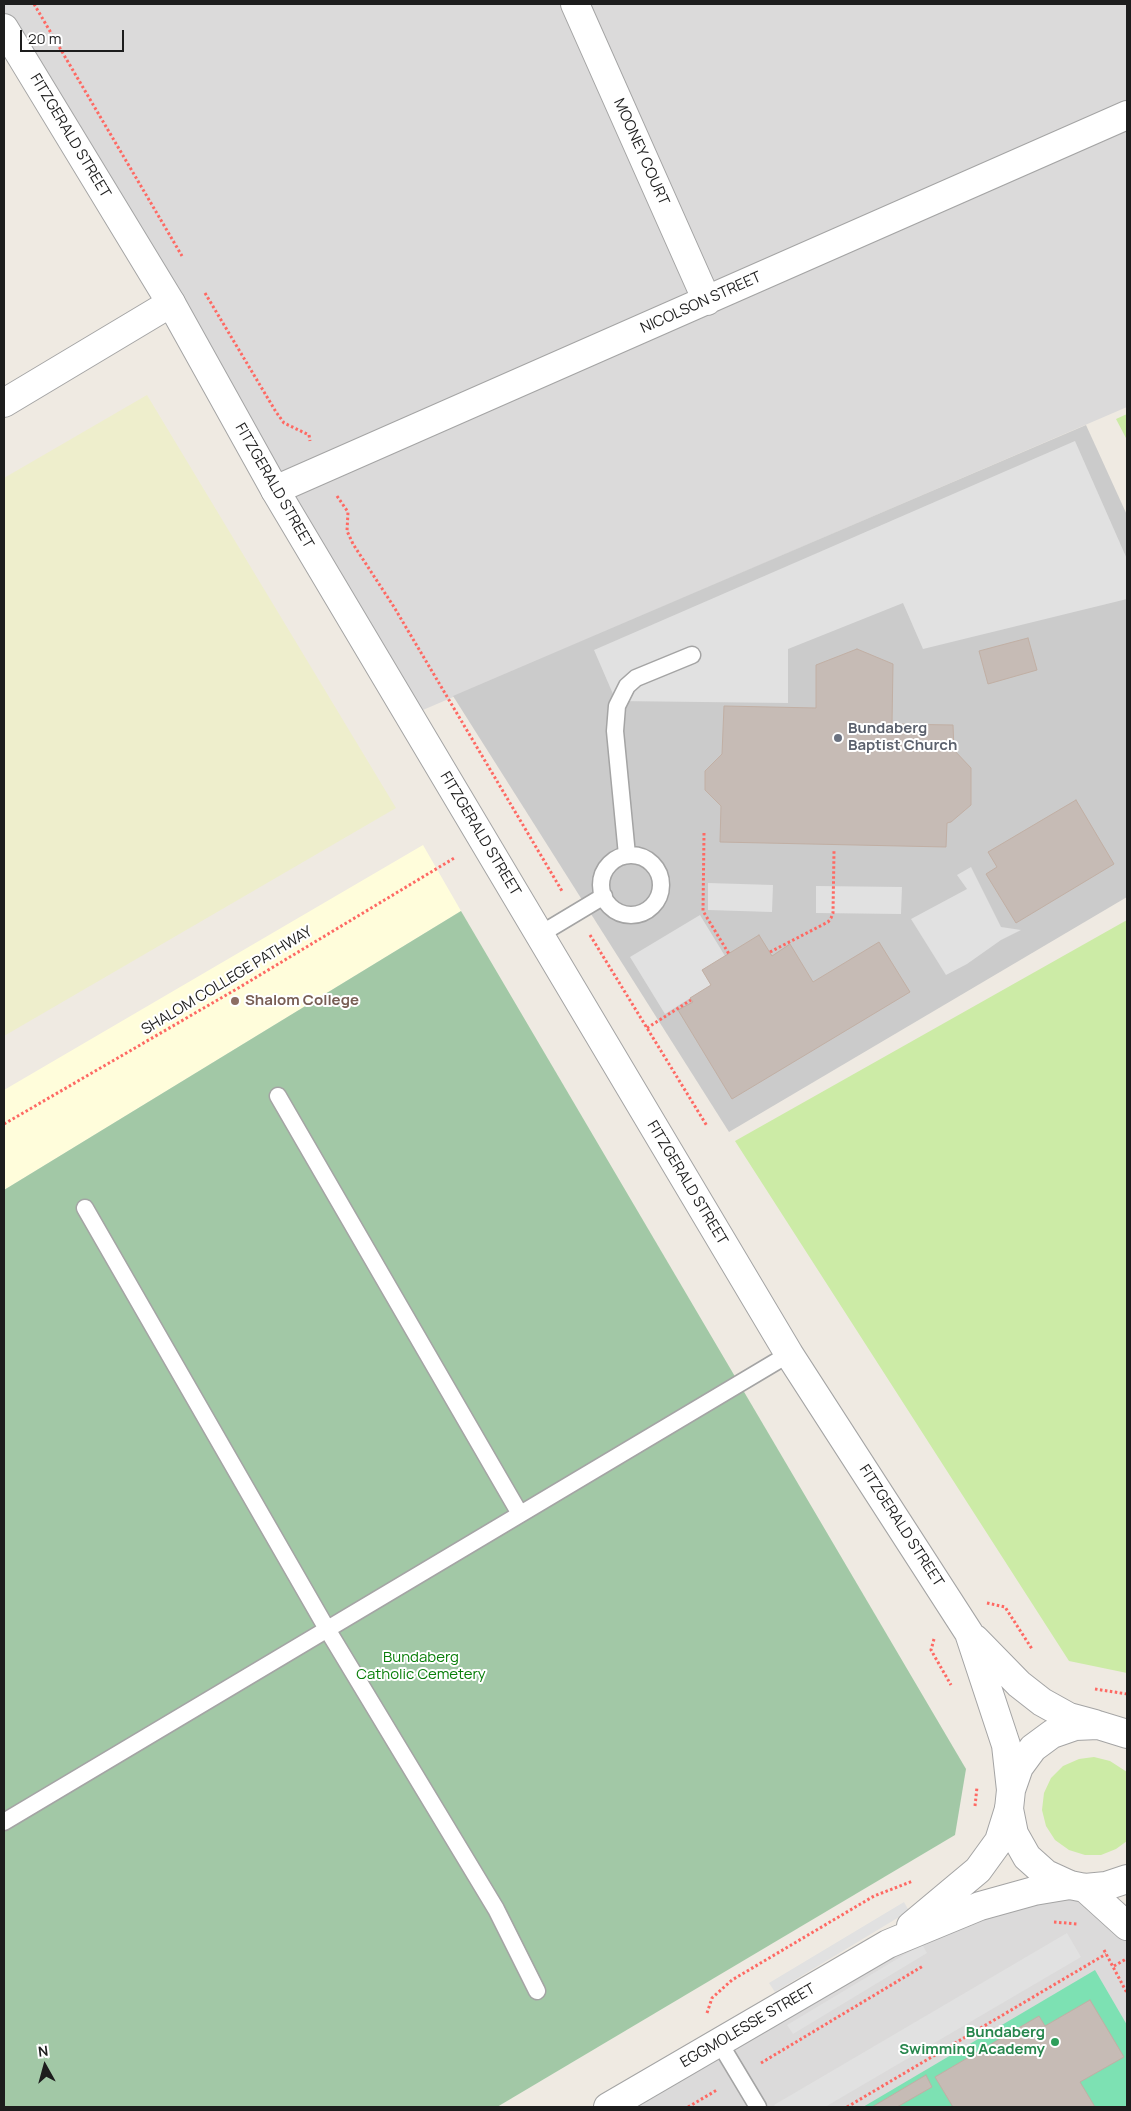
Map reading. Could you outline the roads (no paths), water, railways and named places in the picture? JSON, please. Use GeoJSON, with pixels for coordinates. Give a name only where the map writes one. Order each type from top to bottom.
{"type":"FeatureCollection","features":[{"type":"Feature","properties":{"kind":"street","name":"MOONEY COURT"},"geometry":{"type":"LineString","coordinates":[[575,4],[707,301]]}},
{"type":"Feature","properties":{"kind":"street","name":"FITZGERALD STREET"},"geometry":{"type":"LineString","coordinates":[[4,28],[171,303],[275,490],[789,1354],[969,1633]]}},
{"type":"Feature","properties":{"kind":"street","name":"NICOLSON STREET"},"geometry":{"type":"LineString","coordinates":[[275,490],[1127,115]]}},
{"type":"Feature","properties":{"kind":"street"},"geometry":{"type":"LineString","coordinates":[[4,403],[171,303]]}},
{"type":"Feature","properties":{"kind":"street"},"geometry":{"type":"LineString","coordinates":[[969,1633],[1019,1684],[1042,1702],[1069,1717],[1127,1734]]}},
{"type":"Feature","properties":{"kind":"street"},"geometry":{"type":"LineString","coordinates":[[969,1633],[1006,1745],[1014,1834],[1026,1857],[1046,1874],[1077,1886],[1127,1926]]}},
{"type":"Feature","properties":{"kind":"street"},"geometry":{"type":"LineString","coordinates":[[888,1944],[978,1870],[999,1840],[1019,1767],[1033,1748],[1052,1734],[1075,1726],[1098,1725]]}},
{"type":"Feature","properties":{"kind":"street"},"geometry":{"type":"LineString","coordinates":[[888,1944],[980,1906],[1034,1891],[1077,1886],[1106,1886],[1127,1879]]}},
{"type":"Feature","properties":{"kind":"street","name":"EGGMOLESSE STREET"},"geometry":{"type":"LineString","coordinates":[[608,2107],[888,1944]]}},
{"type":"Feature","properties":{"kind":"lane"},"geometry":{"type":"LineString","coordinates":[[627,855],[615,731],[617,706],[621,696],[636,678],[692,655]]}},
{"type":"Feature","properties":{"kind":"lane"},"geometry":{"type":"LineString","coordinates":[[627,855],[636,855],[652,863],[661,879],[659,896],[654,904],[638,914],[627,914],[617,911],[604,896],[602,887],[605,870],[611,863],[627,855]]}},
{"type":"Feature","properties":{"kind":"lane"},"geometry":{"type":"LineString","coordinates":[[539,935],[604,896]]}},
{"type":"Feature","properties":{"kind":"lane"},"geometry":{"type":"LineString","coordinates":[[278,1096],[520,1514]]}},
{"type":"Feature","properties":{"kind":"lane"},"geometry":{"type":"LineString","coordinates":[[85,1208],[327,1629],[496,1909],[537,1991]]}},
{"type":"Feature","properties":{"kind":"lane"},"geometry":{"type":"LineString","coordinates":[[4,1822],[789,1354]]}},
{"type":"Feature","properties":{"kind":"lane"},"geometry":{"type":"LineString","coordinates":[[719,2042],[758,2107]]}},
{"type":"Feature","properties":{"kind":"place","name":"Bundaberg Baptist Church"},"geometry":{"type":"Point","coordinates":[838,738]}},
{"type":"Feature","properties":{"kind":"place","name":"Shalom College"},"geometry":{"type":"Point","coordinates":[235,1001]}},
{"type":"Feature","properties":{"kind":"place","name":"Bundaberg Swimming Academy"},"geometry":{"type":"Point","coordinates":[1055,2042]}},
{"type":"Feature","properties":{"kind":"park label","name":"Bundaberg Catholic Cemetery"},"geometry":{"type":"Point","coordinates":[421,1666]}}]}
